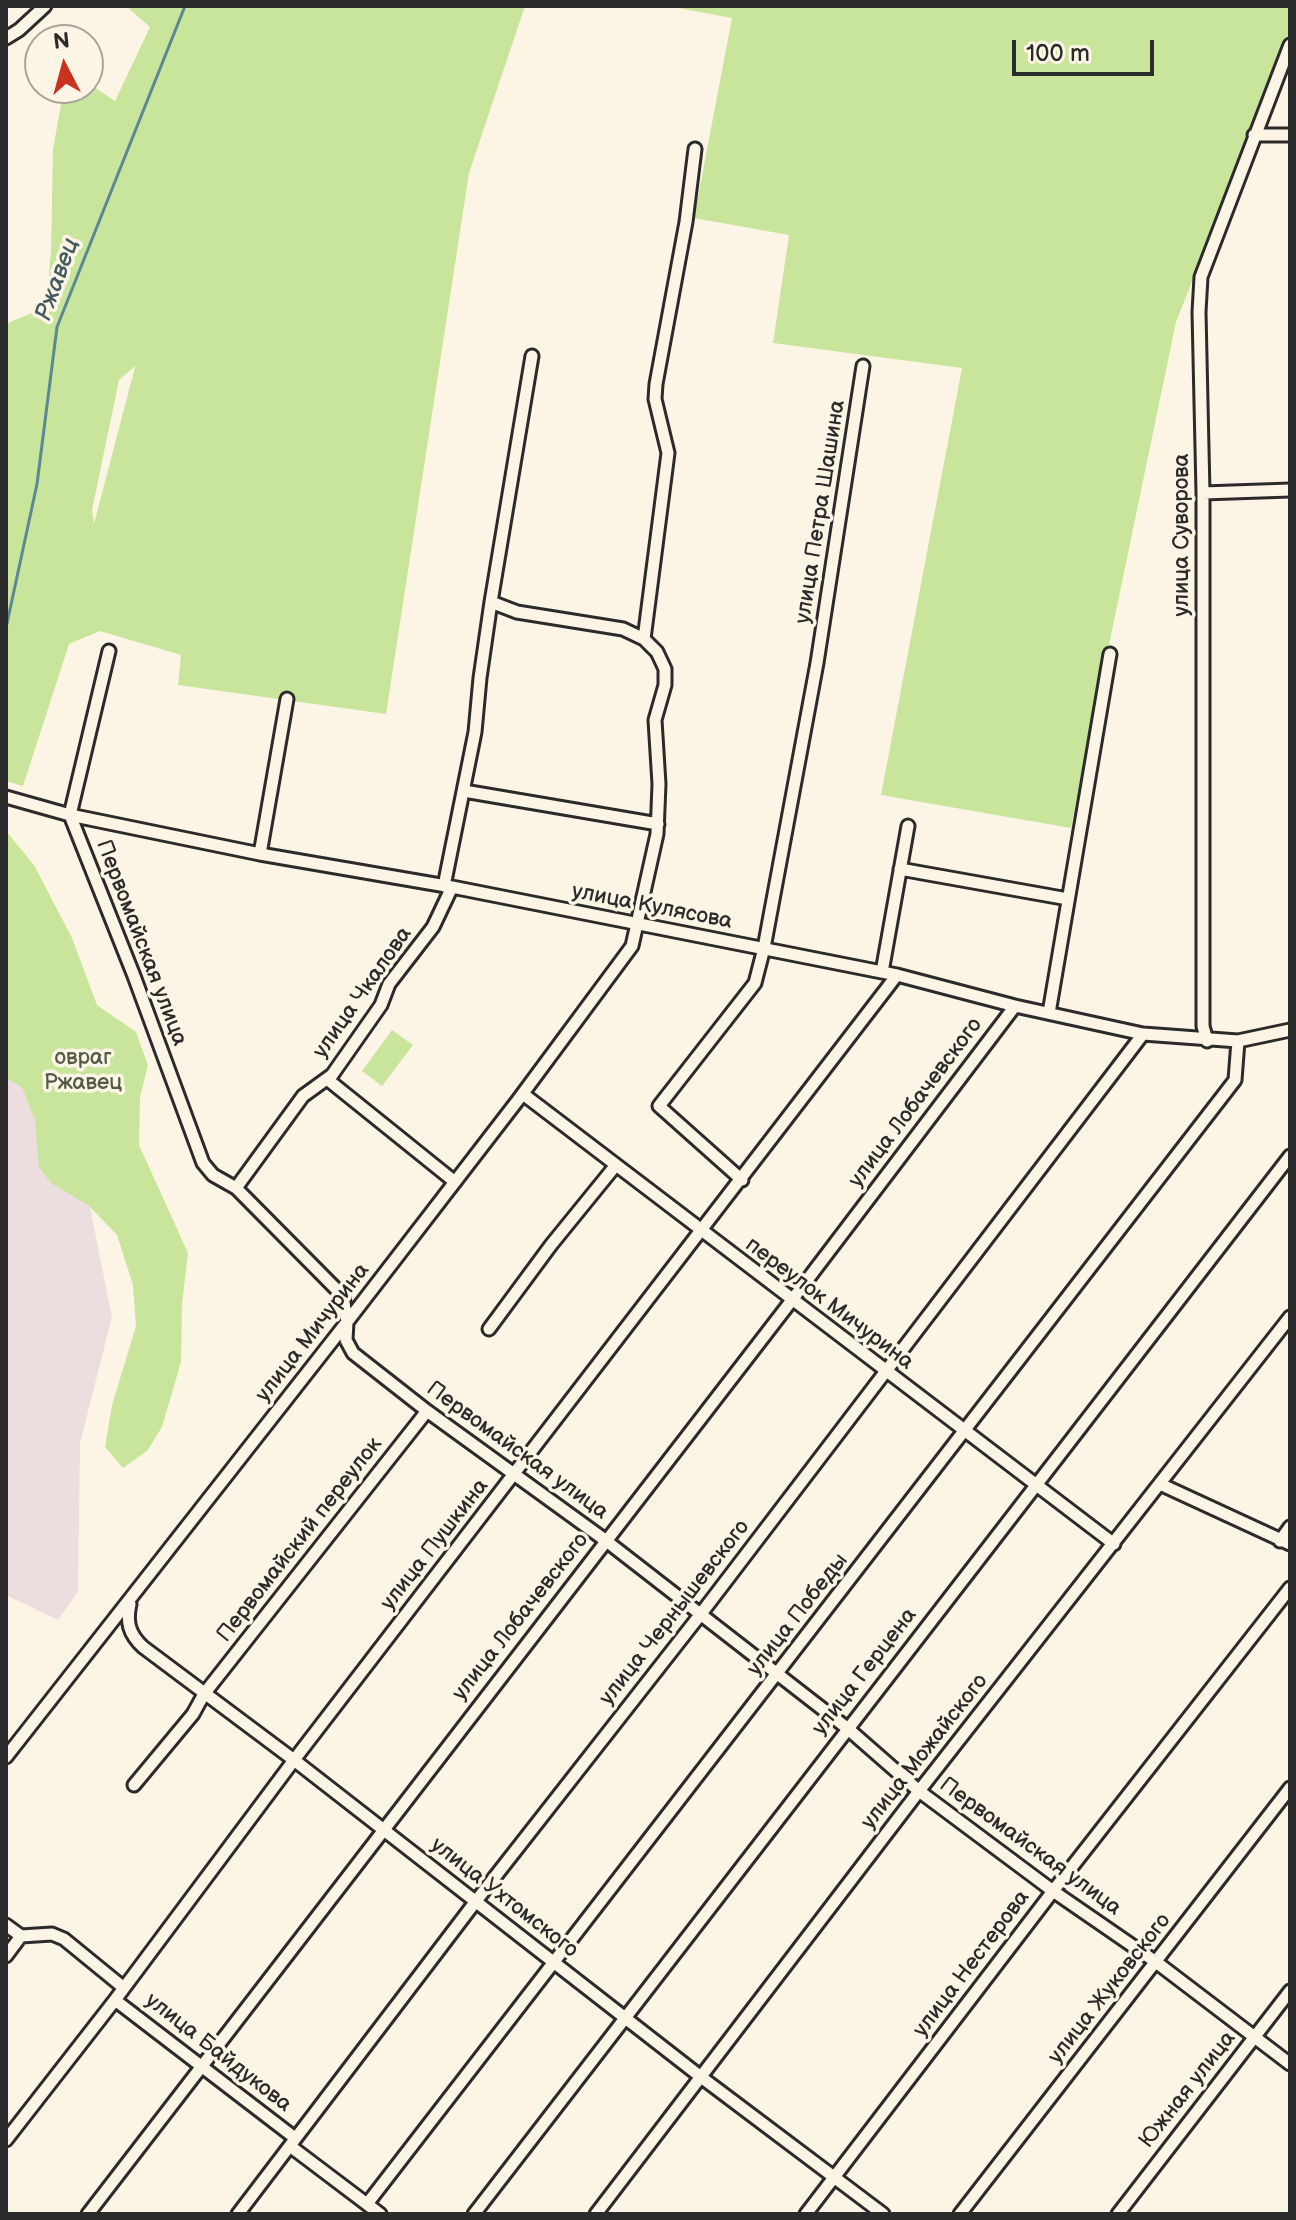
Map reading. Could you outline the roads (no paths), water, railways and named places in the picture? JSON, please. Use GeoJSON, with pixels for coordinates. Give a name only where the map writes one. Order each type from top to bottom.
{"type":"FeatureCollection","features":[{"type":"Feature","properties":{"kind":"street"},"geometry":{"type":"LineString","coordinates":[[6,38],[45,6]]}},
{"type":"Feature","properties":{"kind":"street","name":"улица Суворова"},"geometry":{"type":"LineString","coordinates":[[1207,1041],[1203,1026],[1201,277],[1290,45]]}},
{"type":"Feature","properties":{"kind":"street"},"geometry":{"type":"LineString","coordinates":[[1254,135],[1290,135]]}},
{"type":"Feature","properties":{"kind":"street"},"geometry":{"type":"LineString","coordinates":[[491,602],[545,618],[614,627],[644,639],[668,453],[655,399],[656,384],[686,222],[695,149]]}},
{"type":"Feature","properties":{"kind":"street","name":"улица Чкалова"},"geometry":{"type":"LineString","coordinates":[[236,1188],[303,1096],[327,1079],[381,1005],[389,984],[433,927],[448,886],[475,732],[491,602],[532,356]]}},
{"type":"Feature","properties":{"kind":"street","name":"улица Петра Шашина"},"geometry":{"type":"LineString","coordinates":[[742,1180],[659,1106],[755,983],[817,663],[863,366]]}},
{"type":"Feature","properties":{"kind":"street"},"geometry":{"type":"LineString","coordinates":[[1203,493],[1290,490]]}},
{"type":"Feature","properties":{"kind":"street","name":"улица Мичурина"},"geometry":{"type":"LineString","coordinates":[[6,1757],[523,1094],[632,946],[658,824],[655,720],[665,685],[665,669],[657,652],[644,639]]}},
{"type":"Feature","properties":{"kind":"street"},"geometry":{"type":"LineString","coordinates":[[70,815],[109,651]]}},
{"type":"Feature","properties":{"kind":"street"},"geometry":{"type":"LineString","coordinates":[[1049,1013],[1110,654]]}},
{"type":"Feature","properties":{"kind":"street"},"geometry":{"type":"LineString","coordinates":[[260,854],[287,699]]}},
{"type":"Feature","properties":{"kind":"street"},"geometry":{"type":"LineString","coordinates":[[464,791],[658,824]]}},
{"type":"Feature","properties":{"kind":"street","name":"улица Кулясова"},"geometry":{"type":"LineString","coordinates":[[6,797],[70,815],[260,854],[448,886],[897,975],[1015,1006],[1143,1034],[1238,1041],[1290,1030]]}},
{"type":"Feature","properties":{"kind":"street","name":"Первомайская улица"},"geometry":{"type":"LineString","coordinates":[[70,815],[203,1163],[213,1175],[236,1188],[343,1296],[346,1340],[353,1353],[427,1411],[605,1540],[847,1728],[919,1791],[1053,1891],[1156,1962],[1290,2064]]}},
{"type":"Feature","properties":{"kind":"street"},"geometry":{"type":"LineString","coordinates":[[882,972],[908,826]]}},
{"type":"Feature","properties":{"kind":"street"},"geometry":{"type":"LineString","coordinates":[[900,869],[1068,899]]}},
{"type":"Feature","properties":{"kind":"street","name":"улица Пушкина"},"geometry":{"type":"LineString","coordinates":[[6,2140],[897,975]]}},
{"type":"Feature","properties":{"kind":"street","name":"улица Лобачевского"},"geometry":{"type":"LineString","coordinates":[[88,2214],[1015,1006]]}},
{"type":"Feature","properties":{"kind":"street","name":"улица Чернышевского"},"geometry":{"type":"LineString","coordinates":[[238,2214],[1143,1034]]}},
{"type":"Feature","properties":{"kind":"street","name":"улица Победы"},"geometry":{"type":"LineString","coordinates":[[367,2204],[1235,1080],[1238,1041]]}},
{"type":"Feature","properties":{"kind":"street"},"geometry":{"type":"LineString","coordinates":[[327,1079],[455,1182]]}},
{"type":"Feature","properties":{"kind":"street","name":"переулок Мичурина"},"geometry":{"type":"LineString","coordinates":[[523,1094],[964,1433],[1114,1544]]}},
{"type":"Feature","properties":{"kind":"street","name":"улица Герцена"},"geometry":{"type":"LineString","coordinates":[[474,2214],[1290,1156]]}},
{"type":"Feature","properties":{"kind":"street"},"geometry":{"type":"LineString","coordinates":[[489,1329],[551,1245],[616,1165]]}},
{"type":"Feature","properties":{"kind":"street","name":"улица Можайского"},"geometry":{"type":"LineString","coordinates":[[596,2214],[919,1791],[1290,1317]]}},
{"type":"Feature","properties":{"kind":"street","name":"Первомайский переулок"},"geometry":{"type":"LineString","coordinates":[[134,1785],[193,1714],[204,1694],[427,1411]]}},
{"type":"Feature","properties":{"kind":"street"},"geometry":{"type":"LineString","coordinates":[[1160,1484],[1285,1543],[1290,1527]]}},
{"type":"Feature","properties":{"kind":"street","name":"улица Нестерова"},"geometry":{"type":"LineString","coordinates":[[806,2214],[1290,1588]]}},
{"type":"Feature","properties":{"kind":"street","name":"улица Ухтомского"},"geometry":{"type":"LineString","coordinates":[[132,1599],[128,1622],[135,1640],[883,2214]]}},
{"type":"Feature","properties":{"kind":"street","name":"улица Жуковского"},"geometry":{"type":"LineString","coordinates":[[960,2214],[1290,1788]]}},
{"type":"Feature","properties":{"kind":"street"},"geometry":{"type":"LineString","coordinates":[[6,1925],[21,1936],[6,1956]]}},
{"type":"Feature","properties":{"kind":"street","name":"улица Байдукова"},"geometry":{"type":"LineString","coordinates":[[21,1936],[52,1934],[87,1956],[124,1988]]}},
{"type":"Feature","properties":{"kind":"street","name":"Южная улица"},"geometry":{"type":"LineString","coordinates":[[1118,2214],[1290,1991]]}},
{"type":"Feature","properties":{"kind":"street","name":"улица Байдукова"},"geometry":{"type":"LineString","coordinates":[[115,2000],[202,2064],[380,2214]]}},
{"type":"Feature","properties":{"kind":"waterway","name":"Ржавец"},"geometry":{"type":"LineString","coordinates":[[6,628],[37,484],[57,327],[185,6]]}},
{"type":"Feature","properties":{"kind":"park label","name":"овраг Ржавец"},"geometry":{"type":"Point","coordinates":[83,1070]}}]}
